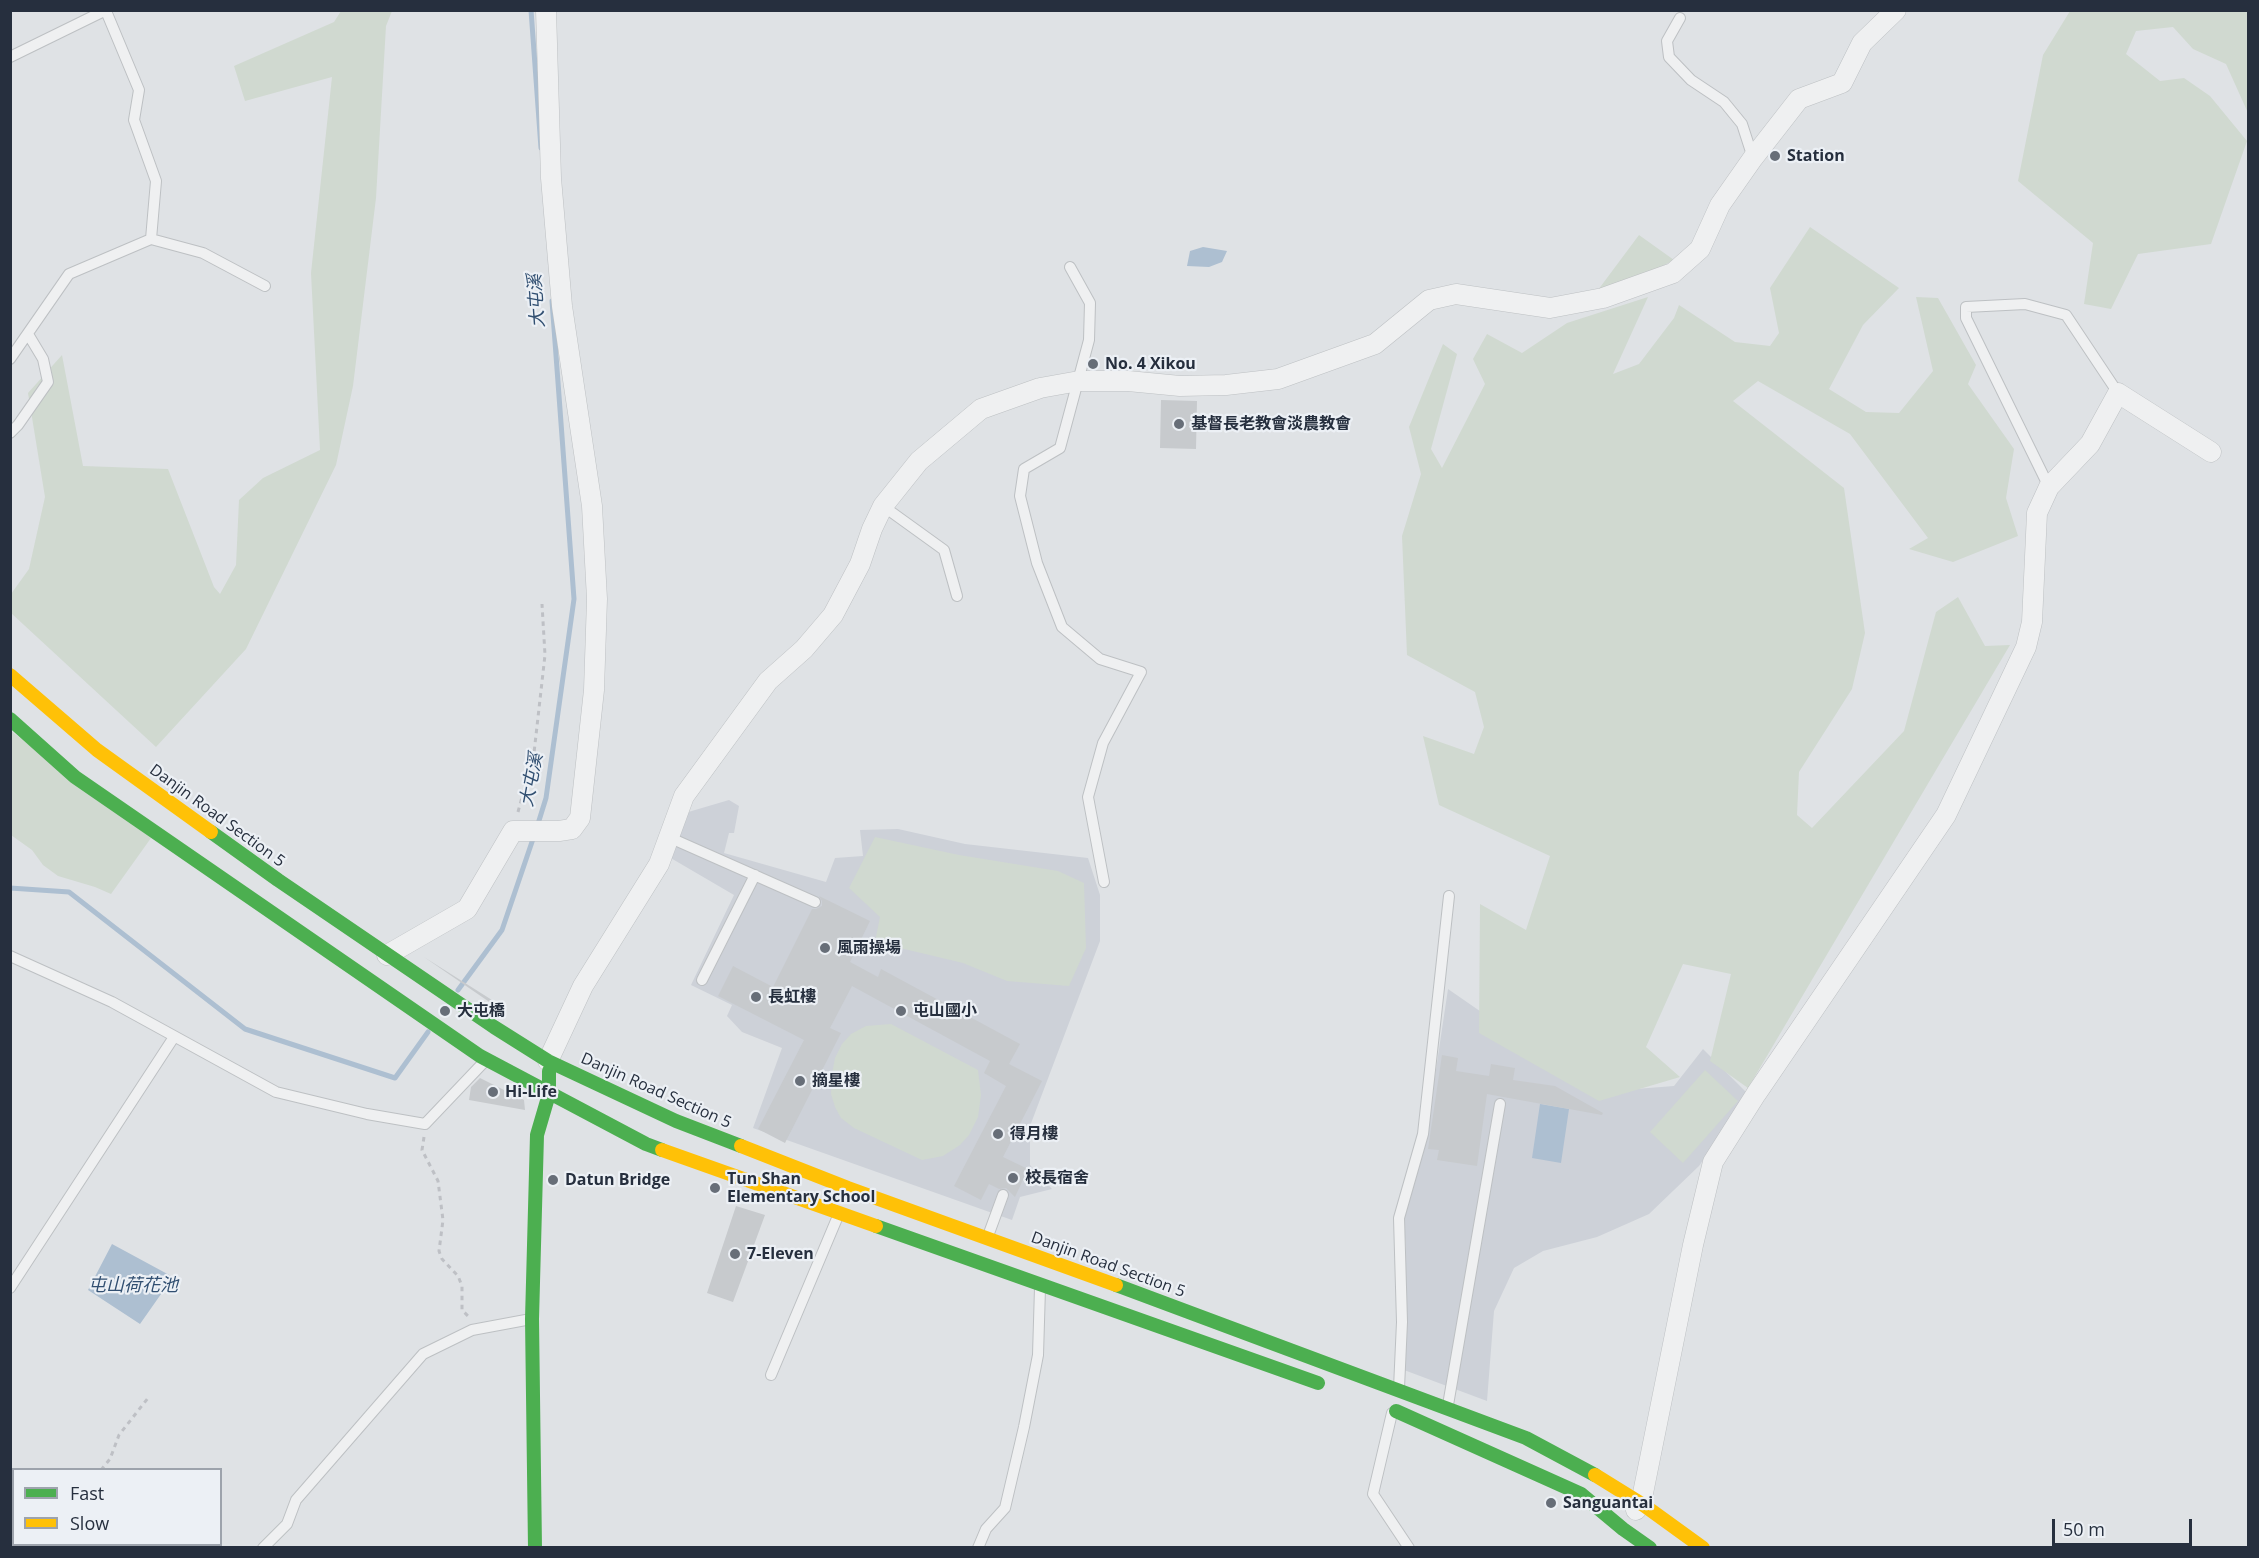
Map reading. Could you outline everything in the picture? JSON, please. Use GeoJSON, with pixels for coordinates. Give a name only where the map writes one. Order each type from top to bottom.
{"type":"FeatureCollection","features":[{"type":"Feature","properties":{"kind":"main road","name":"Danjin Road Section 5"},"geometry":{"type":"LineString","coordinates":[[10,675],[97,750],[278,880],[494,1027],[548,1061],[676,1121],[798,1184],[839,1213],[1327,1386]]}},
{"type":"Feature","properties":{"kind":"main road"},"geometry":{"type":"LineString","coordinates":[[10,719],[75,777],[484,1058]]}},
{"type":"Feature","properties":{"kind":"main road","name":"Danjin Road Section 5"},"geometry":{"type":"LineString","coordinates":[[484,1058],[646,1144],[798,1184],[987,1239],[1190,1312],[1526,1438],[1582,1467],[1641,1503],[1694,1545]]}},
{"type":"Feature","properties":{"kind":"main road"},"geometry":{"type":"LineString","coordinates":[[535,1548],[532,1319],[537,1135],[549,1094],[548,1061]]}},
{"type":"Feature","properties":{"kind":"main road"},"geometry":{"type":"LineString","coordinates":[[1387,1408],[1581,1494],[1650,1548]]}},
{"type":"Feature","properties":{"kind":"street"},"geometry":{"type":"LineString","coordinates":[[387,955],[467,909],[518,831],[572,829],[580,818],[594,690],[597,599],[592,506],[562,306],[551,178],[546,10]]}},
{"type":"Feature","properties":{"kind":"street"},"geometry":{"type":"LineString","coordinates":[[548,1061],[583,986],[659,864],[684,796],[768,681],[804,649],[832,615],[860,564],[883,506],[919,461],[981,409],[1040,388],[1079,381],[1128,381],[1180,386],[1226,385],[1278,379],[1375,344],[1429,300],[1456,294],[1550,308],[1603,297],[1673,273],[1700,249],[1720,205],[1799,99],[1842,83],[1862,43],[1896,10]]}},
{"type":"Feature","properties":{"kind":"street"},"geometry":{"type":"LineString","coordinates":[[1623,1529],[1641,1503],[1713,1162],[1756,1094],[1946,815],[2026,648],[2032,622],[2037,513],[2049,488],[2090,444],[2118,393],[2211,452]]}},
{"type":"Feature","properties":{"kind":"lane"},"geometry":{"type":"LineString","coordinates":[[10,57],[106,11],[140,90],[134,120],[156,181],[151,239]]}},
{"type":"Feature","properties":{"kind":"lane"},"geometry":{"type":"LineString","coordinates":[[1680,18],[1667,41],[1668,57],[1691,80],[1724,102],[1742,124],[1753,158]]}},
{"type":"Feature","properties":{"kind":"lane"},"geometry":{"type":"LineString","coordinates":[[10,359],[69,274],[151,239],[203,254],[265,286]]}},
{"type":"Feature","properties":{"kind":"lane"},"geometry":{"type":"LineString","coordinates":[[1071,267],[1090,303],[1089,340],[1060,448],[1024,469],[1020,496],[1037,563],[1062,627],[1100,659],[1141,672],[1103,743],[1088,797],[1104,882]]}},
{"type":"Feature","properties":{"kind":"lane"},"geometry":{"type":"LineString","coordinates":[[2049,488],[1966,318],[1966,307],[2025,304],[2066,315],[2118,393]]}},
{"type":"Feature","properties":{"kind":"lane"},"geometry":{"type":"LineString","coordinates":[[10,433],[48,382],[43,359],[28,334]]}},
{"type":"Feature","properties":{"kind":"lane"},"geometry":{"type":"LineString","coordinates":[[883,506],[944,550],[957,596]]}},
{"type":"Feature","properties":{"kind":"lane"},"geometry":{"type":"LineString","coordinates":[[669,835],[675,840],[815,902]]}},
{"type":"Feature","properties":{"kind":"lane"},"geometry":{"type":"LineString","coordinates":[[702,980],[755,875]]}},
{"type":"Feature","properties":{"kind":"lane"},"geometry":{"type":"LineString","coordinates":[[1399,1391],[1402,1322],[1399,1218],[1423,1134],[1449,896]]}},
{"type":"Feature","properties":{"kind":"lane"},"geometry":{"type":"LineString","coordinates":[[10,957],[112,1002],[276,1092],[367,1114],[425,1124],[484,1058]]}},
{"type":"Feature","properties":{"kind":"lane"},"geometry":{"type":"LineString","coordinates":[[10,1288],[174,1037]]}},
{"type":"Feature","properties":{"kind":"lane"},"geometry":{"type":"LineString","coordinates":[[1447,1410],[1500,1104]]}},
{"type":"Feature","properties":{"kind":"lane"},"geometry":{"type":"LineString","coordinates":[[987,1239],[1003,1195]]}},
{"type":"Feature","properties":{"kind":"lane"},"geometry":{"type":"LineString","coordinates":[[771,1375],[839,1213]]}},
{"type":"Feature","properties":{"kind":"lane"},"geometry":{"type":"LineString","coordinates":[[978,1548],[986,1529],[1005,1508],[1038,1355],[1040,1284]]}},
{"type":"Feature","properties":{"kind":"lane"},"geometry":{"type":"LineString","coordinates":[[263,1548],[288,1524],[296,1500],[423,1354],[472,1330],[532,1319]]}},
{"type":"Feature","properties":{"kind":"lane"},"geometry":{"type":"LineString","coordinates":[[1387,1408],[1373,1494],[1409,1548]]}},
{"type":"Feature","properties":{"kind":"path"},"geometry":{"type":"LineString","coordinates":[[518,831],[534,753],[545,655],[542,604]]}},
{"type":"Feature","properties":{"kind":"path"},"geometry":{"type":"LineString","coordinates":[[425,1124],[422,1150],[438,1181],[443,1220],[439,1251],[441,1259],[458,1276],[462,1286],[462,1310],[471,1319],[472,1330]]}},
{"type":"Feature","properties":{"kind":"path"},"geometry":{"type":"LineString","coordinates":[[103,1468],[110,1459],[119,1435],[148,1398]]}},
{"type":"Feature","properties":{"kind":"shaded area"},"geometry":{"type":"Polygon","coordinates":[[[341,11],[392,11],[386,26],[376,198],[353,386],[336,465],[246,649],[156,747],[11,613],[11,594],[29,569],[45,497],[28,393],[62,355],[83,466],[168,469],[214,587],[220,594],[236,565],[239,500],[263,478],[320,450],[311,273],[332,77],[245,101],[234,66],[334,22],[341,11]]]}},
{"type":"Feature","properties":{"kind":"shaded area"},"geometry":{"type":"Polygon","coordinates":[[[2070,11],[2248,11],[2248,113],[2226,64],[2193,49],[2173,27],[2136,31],[2126,54],[2160,81],[2184,78],[2210,96],[2247,141],[2211,244],[2138,254],[2111,309],[2084,304],[2093,243],[2018,181],[2043,55],[2070,11]]]}},
{"type":"Feature","properties":{"kind":"shaded area"},"geometry":{"type":"Polygon","coordinates":[[[1810,227],[1899,288],[1863,325],[1829,389],[1866,412],[1899,413],[1933,371],[1916,297],[1938,298],[1976,365],[1968,384],[2014,449],[2006,498],[2018,536],[1953,562],[1909,549],[1928,538],[1850,434],[1758,381],[1733,401],[1844,488],[1865,633],[1852,689],[1799,772],[1797,815],[1812,828],[1904,731],[1936,612],[1958,597],[1985,646],[2010,645],[1748,1088],[1710,1061],[1731,974],[1683,964],[1646,1047],[1680,1077],[1599,1101],[1479,1033],[1480,904],[1526,930],[1550,856],[1439,805],[1423,736],[1474,754],[1484,727],[1475,692],[1407,655],[1402,536],[1421,474],[1409,427],[1443,344],[1457,354],[1431,449],[1442,468],[1485,384],[1473,359],[1487,334],[1522,353],[1567,323],[1648,297],[1613,374],[1639,364],[1674,318],[1679,305],[1735,342],[1770,346],[1779,333],[1770,288],[1810,227]]]}},
{"type":"Feature","properties":{"kind":"shaded area"},"geometry":{"type":"Polygon","coordinates":[[[1639,235],[1674,260],[1645,275],[1598,290],[1639,235]]]}},
{"type":"Feature","properties":{"kind":"shaded area"},"geometry":{"type":"Polygon","coordinates":[[[11,731],[151,838],[111,894],[58,876],[43,865],[32,850],[11,835],[11,731]]]}},
{"type":"Feature","properties":{"kind":"shaded area","name":"屯山國小"},"geometry":{"type":"Polygon","coordinates":[[[729,800],[739,806],[734,833],[729,833],[724,853],[826,882],[835,858],[863,856],[860,830],[898,829],[965,844],[1088,858],[1100,895],[1100,941],[1030,1126],[1030,1165],[1052,1189],[1020,1197],[1012,1220],[753,1128],[782,1048],[742,1032],[727,1016],[732,1005],[691,985],[734,895],[669,857],[685,813],[729,800]]]}},
{"type":"Feature","properties":{"kind":"shaded area"},"geometry":{"type":"Polygon","coordinates":[[[875,837],[959,855],[1058,871],[1084,883],[1086,948],[1069,986],[1007,981],[963,963],[875,942],[880,917],[849,888],[875,837]]]}},
{"type":"Feature","properties":{"kind":"shaded area"},"geometry":{"type":"Polygon","coordinates":[[[1448,989],[1597,1092],[1674,1086],[1703,1049],[1748,1094],[1699,1166],[1649,1214],[1597,1237],[1543,1251],[1514,1268],[1494,1311],[1487,1401],[1404,1370],[1406,1247],[1403,1221],[1425,1143],[1448,989]]]}},
{"type":"Feature","properties":{"kind":"shaded area"},"geometry":{"type":"Polygon","coordinates":[[[891,1024],[978,1070],[981,1095],[978,1117],[969,1135],[960,1145],[943,1156],[922,1160],[854,1128],[841,1118],[835,1107],[831,1094],[832,1074],[835,1058],[842,1044],[851,1034],[866,1026],[891,1024]]]}},
{"type":"Feature","properties":{"kind":"shaded area"},"geometry":{"type":"Polygon","coordinates":[[[1705,1070],[1738,1101],[1683,1163],[1650,1132],[1705,1070]]]}},
{"type":"Feature","properties":{"kind":"water"},"geometry":{"type":"Polygon","coordinates":[[[1203,247],[1227,251],[1222,262],[1209,267],[1187,266],[1190,251],[1203,247]]]}},
{"type":"Feature","properties":{"kind":"water"},"geometry":{"type":"Polygon","coordinates":[[[1540,1104],[1569,1109],[1561,1163],[1532,1158],[1540,1104]]]}},
{"type":"Feature","properties":{"kind":"water","name":"屯山荷花池"},"geometry":{"type":"Polygon","coordinates":[[[112,1244],[173,1277],[140,1324],[88,1290],[112,1244]]]}},
{"type":"Feature","properties":{"kind":"building","name":"基督長老教會淡農教會"},"geometry":{"type":"Polygon","coordinates":[[[1161,400],[1197,401],[1196,449],[1160,448],[1161,400]]]}},
{"type":"Feature","properties":{"kind":"building"},"geometry":{"type":"Polygon","coordinates":[[[819,896],[870,921],[850,962],[878,977],[881,969],[1020,1044],[1009,1064],[1042,1081],[1003,1157],[1028,1169],[1015,1197],[1006,1188],[999,1189],[989,1184],[981,1200],[954,1186],[1006,1086],[984,1073],[990,1061],[852,986],[830,1028],[841,1033],[785,1143],[758,1129],[804,1040],[718,996],[733,966],[773,987],[812,909],[822,906],[819,896]]]}},
{"type":"Feature","properties":{"kind":"building"},"geometry":{"type":"Polygon","coordinates":[[[424,957],[503,1007],[501,1010],[424,957]]]}},
{"type":"Feature","properties":{"kind":"building"},"geometry":{"type":"Polygon","coordinates":[[[1442,1055],[1458,1058],[1456,1071],[1489,1076],[1491,1064],[1515,1068],[1513,1080],[1555,1086],[1603,1113],[1602,1115],[1487,1094],[1477,1166],[1437,1160],[1439,1150],[1428,1149],[1442,1055]]]}},
{"type":"Feature","properties":{"kind":"building","name":"Hi-Life"},"geometry":{"type":"Polygon","coordinates":[[[480,1078],[524,1100],[525,1110],[469,1100],[471,1087],[480,1078]]]}},
{"type":"Feature","properties":{"kind":"building","name":"7-Eleven"},"geometry":{"type":"Polygon","coordinates":[[[736,1206],[765,1215],[733,1302],[707,1293],[736,1206]]]}},
{"type":"Feature","properties":{"kind":"waterway","name":"大屯溪"},"geometry":{"type":"LineString","coordinates":[[531,10],[541,148]]}},
{"type":"Feature","properties":{"kind":"waterway","name":"大屯溪"},"geometry":{"type":"LineString","coordinates":[[537,827],[546,798],[574,599],[552,301]]}},
{"type":"Feature","properties":{"kind":"waterway","name":"大屯溪"},"geometry":{"type":"LineString","coordinates":[[458,990],[502,930],[534,836]]}},
{"type":"Feature","properties":{"kind":"waterway","name":"大屯溪"},"geometry":{"type":"LineString","coordinates":[[10,888],[69,892],[245,1029],[395,1078],[428,1032]]}},
{"type":"Feature","properties":{"kind":"traffic: fast"},"geometry":{"type":"LineString","coordinates":[[10,719],[75,777],[480,1056],[646,1144],[662,1150]]}},
{"type":"Feature","properties":{"kind":"traffic: fast"},"geometry":{"type":"LineString","coordinates":[[211,832],[494,1027],[548,1061],[676,1121],[741,1146]]}},
{"type":"Feature","properties":{"kind":"traffic: fast"},"geometry":{"type":"LineString","coordinates":[[535,1548],[532,1319],[537,1135],[549,1094],[549,1071]]}},
{"type":"Feature","properties":{"kind":"traffic: fast"},"geometry":{"type":"LineString","coordinates":[[876,1226],[1318,1383]]}},
{"type":"Feature","properties":{"kind":"traffic: fast"},"geometry":{"type":"LineString","coordinates":[[1116,1285],[1526,1438],[1595,1475]]}},
{"type":"Feature","properties":{"kind":"traffic: fast"},"geometry":{"type":"LineString","coordinates":[[1396,1411],[1581,1494],[1650,1548]]}},
{"type":"Feature","properties":{"kind":"traffic: slow"},"geometry":{"type":"LineString","coordinates":[[10,675],[97,750],[211,832]]}},
{"type":"Feature","properties":{"kind":"traffic: slow"},"geometry":{"type":"LineString","coordinates":[[741,1146],[848,1188],[1116,1285]]}},
{"type":"Feature","properties":{"kind":"traffic: slow"},"geometry":{"type":"LineString","coordinates":[[662,1150],[876,1226]]}},
{"type":"Feature","properties":{"kind":"traffic: slow"},"geometry":{"type":"LineString","coordinates":[[1595,1475],[1645,1506],[1703,1548]]}},
{"type":"Feature","properties":{"kind":"place","name":"Station"},"geometry":{"type":"Point","coordinates":[1775,156]}},
{"type":"Feature","properties":{"kind":"place","name":"No. 4 Xikou"},"geometry":{"type":"Point","coordinates":[1093,364]}},
{"type":"Feature","properties":{"kind":"place","name":"基督長老教會淡農教會"},"geometry":{"type":"Point","coordinates":[1179,424]}},
{"type":"Feature","properties":{"kind":"place","name":"風雨操場"},"geometry":{"type":"Point","coordinates":[825,948]}},
{"type":"Feature","properties":{"kind":"place","name":"長虹樓"},"geometry":{"type":"Point","coordinates":[756,997]}},
{"type":"Feature","properties":{"kind":"place","name":"大屯橋"},"geometry":{"type":"Point","coordinates":[445,1011]}},
{"type":"Feature","properties":{"kind":"place","name":"屯山國小"},"geometry":{"type":"Point","coordinates":[901,1011]}},
{"type":"Feature","properties":{"kind":"place","name":"摘星樓"},"geometry":{"type":"Point","coordinates":[800,1081]}},
{"type":"Feature","properties":{"kind":"place","name":"Hi-Life"},"geometry":{"type":"Point","coordinates":[493,1092]}},
{"type":"Feature","properties":{"kind":"place","name":"得月樓"},"geometry":{"type":"Point","coordinates":[998,1134]}},
{"type":"Feature","properties":{"kind":"place","name":"校長宿舍"},"geometry":{"type":"Point","coordinates":[1013,1178]}},
{"type":"Feature","properties":{"kind":"place","name":"Datun Bridge"},"geometry":{"type":"Point","coordinates":[553,1180]}},
{"type":"Feature","properties":{"kind":"place","name":"Tun Shan Elementary School"},"geometry":{"type":"Point","coordinates":[715,1188]}},
{"type":"Feature","properties":{"kind":"place","name":"7-Eleven"},"geometry":{"type":"Point","coordinates":[735,1254]}},
{"type":"Feature","properties":{"kind":"place","name":"Sanguantai"},"geometry":{"type":"Point","coordinates":[1551,1503]}}]}
